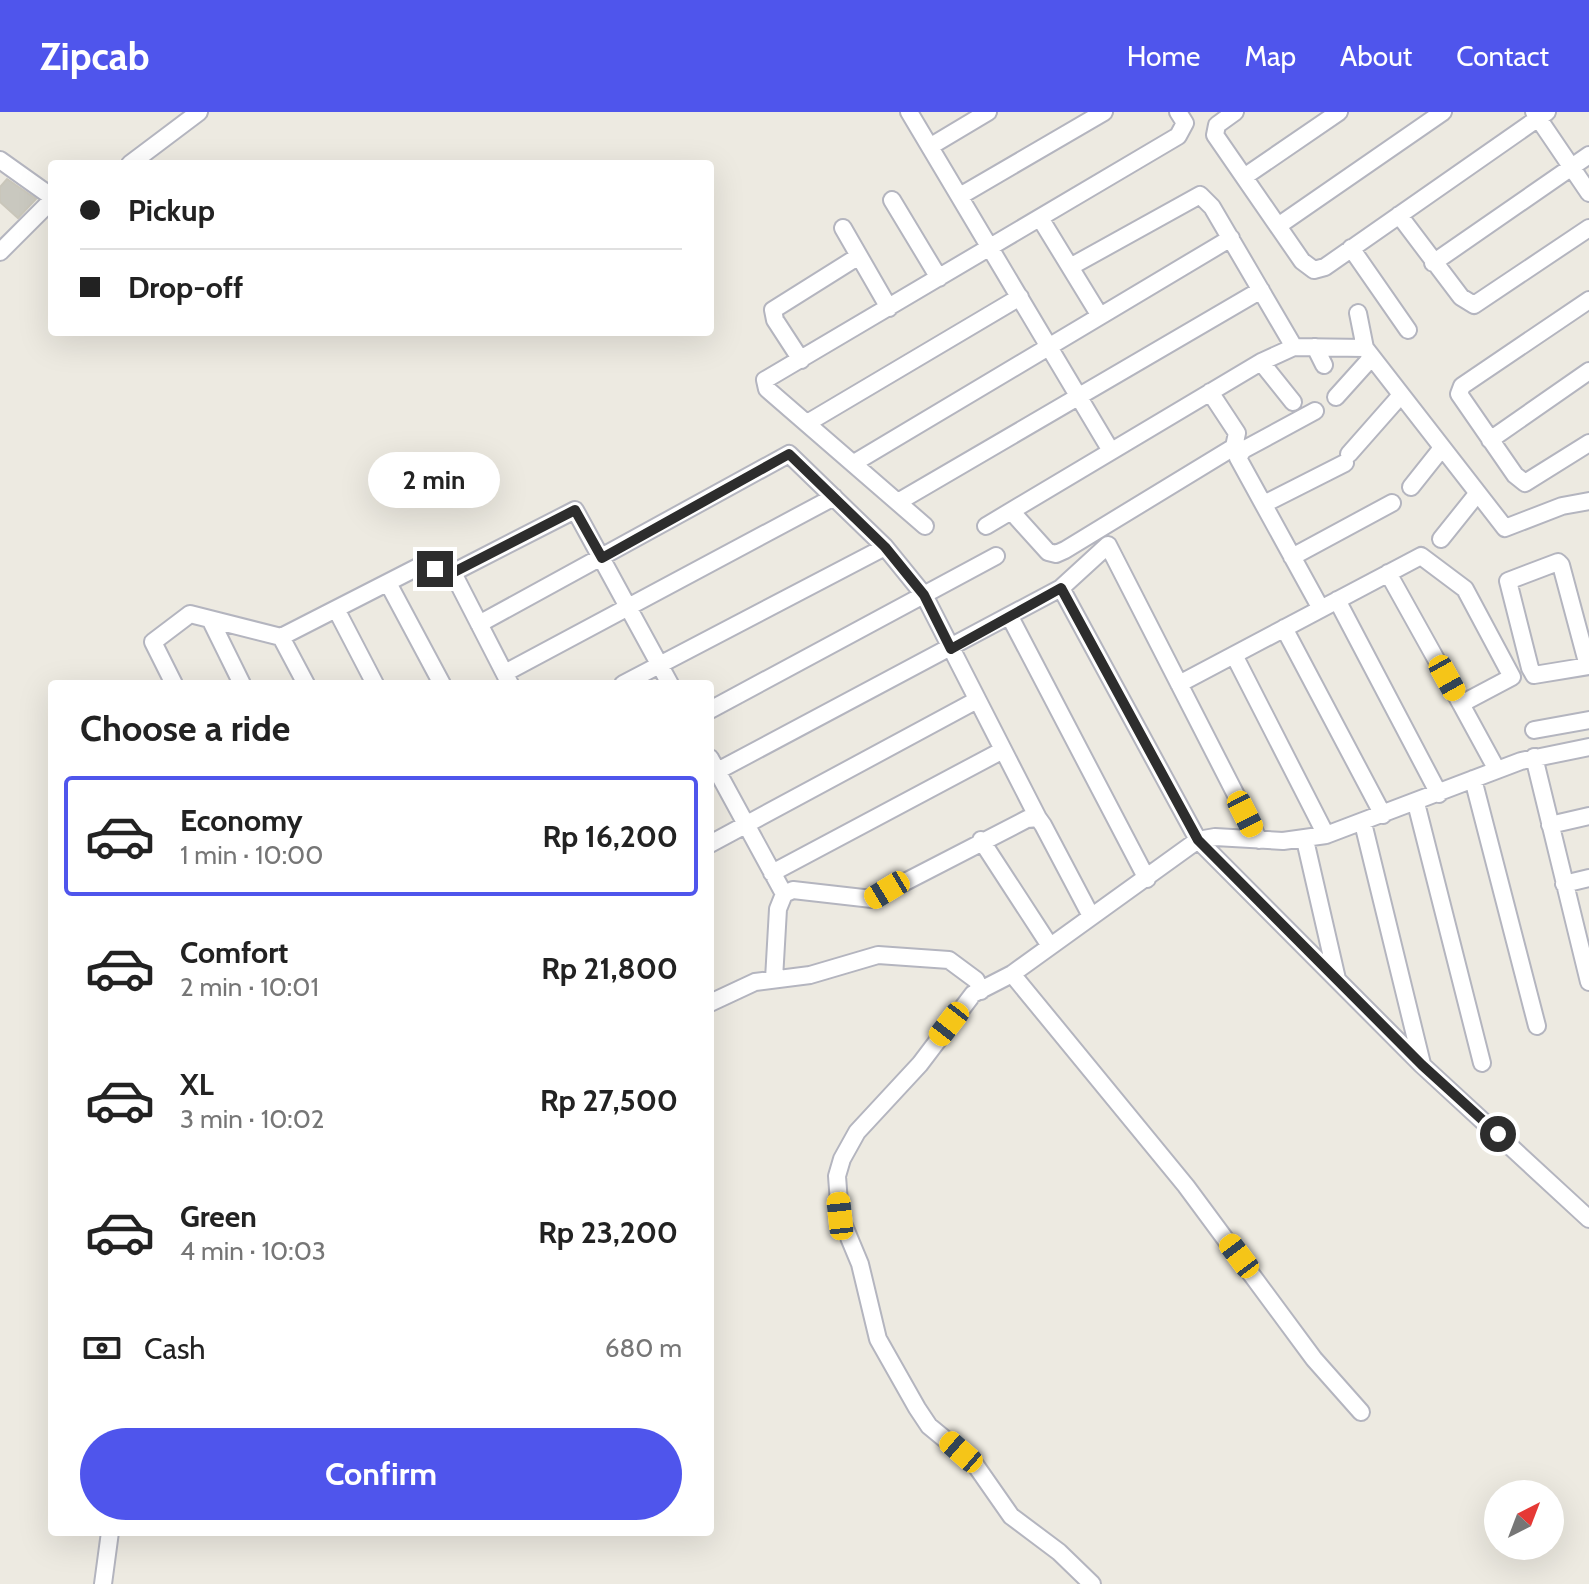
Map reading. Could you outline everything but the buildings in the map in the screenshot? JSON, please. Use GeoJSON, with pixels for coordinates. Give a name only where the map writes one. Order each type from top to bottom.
{"type":"FeatureCollection","features":[{"type":"Feature","properties":{"kind":"street"},"geometry":{"type":"LineString","coordinates":[[135,160],[199,112]]}},
{"type":"Feature","properties":{"kind":"street"},"geometry":{"type":"LineString","coordinates":[[909,112],[1111,451]]}},
{"type":"Feature","properties":{"kind":"street"},"geometry":{"type":"LineString","coordinates":[[931,146],[988,112]]}},
{"type":"Feature","properties":{"kind":"street"},"geometry":{"type":"LineString","coordinates":[[960,196],[1104,112]]}},
{"type":"Feature","properties":{"kind":"street"},"geometry":{"type":"LineString","coordinates":[[925,526],[765,382],[1178,136],[1185,123],[1178,112]]}},
{"type":"Feature","properties":{"kind":"street"},"geometry":{"type":"LineString","coordinates":[[1235,112],[1214,131],[1302,261],[1314,270],[1325,267],[1540,114],[1589,193]]}},
{"type":"Feature","properties":{"kind":"street"},"geometry":{"type":"LineString","coordinates":[[1244,177],[1339,112]]}},
{"type":"Feature","properties":{"kind":"street"},"geometry":{"type":"LineString","coordinates":[[1278,226],[1443,112]]}},
{"type":"Feature","properties":{"kind":"street"},"geometry":{"type":"LineString","coordinates":[[1433,263],[1589,155]]}},
{"type":"Feature","properties":{"kind":"street"},"geometry":{"type":"LineString","coordinates":[[0,160],[48,195]]}},
{"type":"Feature","properties":{"kind":"street"},"geometry":{"type":"LineString","coordinates":[[1070,267],[1194,196],[1206,199],[1294,347]]}},
{"type":"Feature","properties":{"kind":"street"},"geometry":{"type":"LineString","coordinates":[[892,200],[939,278]]}},
{"type":"Feature","properties":{"kind":"street"},"geometry":{"type":"LineString","coordinates":[[0,252],[48,202]]}},
{"type":"Feature","properties":{"kind":"street"},"geometry":{"type":"LineString","coordinates":[[1399,215],[1461,297],[1474,305],[1589,228]]}},
{"type":"Feature","properties":{"kind":"street"},"geometry":{"type":"LineString","coordinates":[[1040,218],[1100,316]]}},
{"type":"Feature","properties":{"kind":"street"},"geometry":{"type":"LineString","coordinates":[[843,228],[889,308]]}},
{"type":"Feature","properties":{"kind":"street"},"geometry":{"type":"LineString","coordinates":[[854,463],[1231,238]]}},
{"type":"Feature","properties":{"kind":"street"},"geometry":{"type":"LineString","coordinates":[[1351,248],[1408,330]]}},
{"type":"Feature","properties":{"kind":"street"},"geometry":{"type":"LineString","coordinates":[[801,360],[775,320],[773,310],[859,256]]}},
{"type":"Feature","properties":{"kind":"street"},"geometry":{"type":"LineString","coordinates":[[898,502],[1261,290]]}},
{"type":"Feature","properties":{"kind":"street"},"geometry":{"type":"LineString","coordinates":[[809,422],[1020,297]]}},
{"type":"Feature","properties":{"kind":"street"},"geometry":{"type":"LineString","coordinates":[[1589,300],[1460,388],[1459,394],[1490,440],[1525,483],[1589,443]]}},
{"type":"Feature","properties":{"kind":"street"},"geometry":{"type":"LineString","coordinates":[[1358,313],[1369,352],[1505,528],[1562,506],[1589,501]]}},
{"type":"Feature","properties":{"kind":"street"},"geometry":{"type":"LineString","coordinates":[[986,526],[1261,362],[1294,347],[1369,352]]}},
{"type":"Feature","properties":{"kind":"street"},"geometry":{"type":"LineString","coordinates":[[1315,347],[1324,365]]}},
{"type":"Feature","properties":{"kind":"street"},"geometry":{"type":"LineString","coordinates":[[1336,397],[1369,352]]}},
{"type":"Feature","properties":{"kind":"street"},"geometry":{"type":"LineString","coordinates":[[1261,362],[1293,402]]}},
{"type":"Feature","properties":{"kind":"street"},"geometry":{"type":"LineString","coordinates":[[1490,440],[1589,371]]}},
{"type":"Feature","properties":{"kind":"street"},"geometry":{"type":"LineString","coordinates":[[1011,511],[1048,552],[1056,554],[1065,550],[1234,447],[1237,433],[1210,392]]}},
{"type":"Feature","properties":{"kind":"street"},"geometry":{"type":"LineString","coordinates":[[1264,504],[1347,458],[1401,395]]}},
{"type":"Feature","properties":{"kind":"street"},"geometry":{"type":"LineString","coordinates":[[1315,411],[1243,450],[1238,458],[1321,609]]}},
{"type":"Feature","properties":{"kind":"street"},"geometry":{"type":"LineString","coordinates":[[1411,487],[1442,448]]}},
{"type":"Feature","properties":{"kind":"street"},"geometry":{"type":"LineString","coordinates":[[479,624],[789,454],[885,547],[924,595],[1091,916]]}},
{"type":"Feature","properties":{"kind":"street"},"geometry":{"type":"LineString","coordinates":[[1441,539],[1477,494]]}},
{"type":"Feature","properties":{"kind":"street"},"geometry":{"type":"LineString","coordinates":[[452,571],[508,679],[629,608],[834,497]]}},
{"type":"Feature","properties":{"kind":"street"},"geometry":{"type":"LineString","coordinates":[[1292,557],[1392,503]]}},
{"type":"Feature","properties":{"kind":"street"},"geometry":{"type":"LineString","coordinates":[[172,680],[153,642],[190,614],[281,637],[418,567],[452,571],[575,510],[668,680]]}},
{"type":"Feature","properties":{"kind":"street"},"geometry":{"type":"LineString","coordinates":[[714,767],[1010,617],[1061,588],[1108,545],[1259,840]]}},
{"type":"Feature","properties":{"kind":"street"},"geometry":{"type":"LineString","coordinates":[[630,680],[885,547]]}},
{"type":"Feature","properties":{"kind":"street"},"geometry":{"type":"LineString","coordinates":[[714,708],[996,556]]}},
{"type":"Feature","properties":{"kind":"street"},"geometry":{"type":"LineString","coordinates":[[1179,684],[1421,556],[1465,589],[1512,677],[1461,704]]}},
{"type":"Feature","properties":{"kind":"street"},"geometry":{"type":"LineString","coordinates":[[1558,562],[1561,565],[1589,666],[1534,675],[1508,581],[1558,562]]}},
{"type":"Feature","properties":{"kind":"street"},"geometry":{"type":"LineString","coordinates":[[1388,573],[1497,770]]}},
{"type":"Feature","properties":{"kind":"street"},"geometry":{"type":"LineString","coordinates":[[388,583],[440,680]]}},
{"type":"Feature","properties":{"kind":"street"},"geometry":{"type":"LineString","coordinates":[[1061,588],[1198,840],[1422,1065],[1589,1219]]}},
{"type":"Feature","properties":{"kind":"street"},"geometry":{"type":"LineString","coordinates":[[1337,600],[1439,794]]}},
{"type":"Feature","properties":{"kind":"street"},"geometry":{"type":"LineString","coordinates":[[336,609],[373,680]]}},
{"type":"Feature","properties":{"kind":"street"},"geometry":{"type":"LineString","coordinates":[[1010,617],[1147,879]]}},
{"type":"Feature","properties":{"kind":"street"},"geometry":{"type":"LineString","coordinates":[[210,619],[240,680]]}},
{"type":"Feature","properties":{"kind":"street"},"geometry":{"type":"LineString","coordinates":[[1284,628],[1383,815]]}},
{"type":"Feature","properties":{"kind":"street"},"geometry":{"type":"LineString","coordinates":[[281,637],[304,680]]}},
{"type":"Feature","properties":{"kind":"street"},"geometry":{"type":"LineString","coordinates":[[1234,655],[1326,835]]}},
{"type":"Feature","properties":{"kind":"street"},"geometry":{"type":"LineString","coordinates":[[714,842],[977,700]]}},
{"type":"Feature","properties":{"kind":"street"},"geometry":{"type":"LineString","coordinates":[[1534,730],[1589,720]]}},
{"type":"Feature","properties":{"kind":"street"},"geometry":{"type":"LineString","coordinates":[[1092,1584],[1059,1552],[1011,1516],[974,1463],[929,1426],[878,1339],[860,1264],[840,1216],[837,1176],[842,1159],[857,1132],[920,1064],[973,994],[1012,974],[1198,840],[1215,837],[1305,840],[1363,823],[1534,757],[1589,747]]}},
{"type":"Feature","properties":{"kind":"street"},"geometry":{"type":"LineString","coordinates":[[772,873],[1003,750]]}},
{"type":"Feature","properties":{"kind":"street"},"geometry":{"type":"LineString","coordinates":[[1534,757],[1589,982]]}},
{"type":"Feature","properties":{"kind":"street"},"geometry":{"type":"LineString","coordinates":[[714,771],[784,894]]}},
{"type":"Feature","properties":{"kind":"street"},"geometry":{"type":"LineString","coordinates":[[1473,779],[1537,1026]]}},
{"type":"Feature","properties":{"kind":"street"},"geometry":{"type":"LineString","coordinates":[[1416,803],[1482,1063]]}},
{"type":"Feature","properties":{"kind":"street"},"geometry":{"type":"LineString","coordinates":[[1550,825],[1589,816]]}},
{"type":"Feature","properties":{"kind":"street"},"geometry":{"type":"LineString","coordinates":[[774,979],[778,909],[784,894],[793,890],[872,899],[981,840],[1027,819],[1038,818]]}},
{"type":"Feature","properties":{"kind":"street"},"geometry":{"type":"LineString","coordinates":[[1363,823],[1422,1065]]}},
{"type":"Feature","properties":{"kind":"street"},"geometry":{"type":"LineString","coordinates":[[981,840],[1050,946]]}},
{"type":"Feature","properties":{"kind":"street"},"geometry":{"type":"LineString","coordinates":[[1305,840],[1338,980]]}},
{"type":"Feature","properties":{"kind":"street"},"geometry":{"type":"LineString","coordinates":[[1564,884],[1589,878]]}},
{"type":"Feature","properties":{"kind":"street"},"geometry":{"type":"LineString","coordinates":[[714,1001],[755,982],[810,975],[878,955],[936,957],[959,965],[976,980],[981,991]]}},
{"type":"Feature","properties":{"kind":"street"},"geometry":{"type":"LineString","coordinates":[[1012,974],[1186,1186],[1314,1359],[1361,1412]]}},
{"type":"Feature","properties":{"kind":"street"},"geometry":{"type":"LineString","coordinates":[[103,1584],[109,1536]]}},
{"type":"Feature","properties":{"kind":"route"},"geometry":{"type":"LineString","coordinates":[[435,569],[456,571],[575,510],[602,558],[789,454],[885,547],[924,595],[951,649],[1061,588],[1198,840],[1422,1065],[1498,1134]]}}]}
